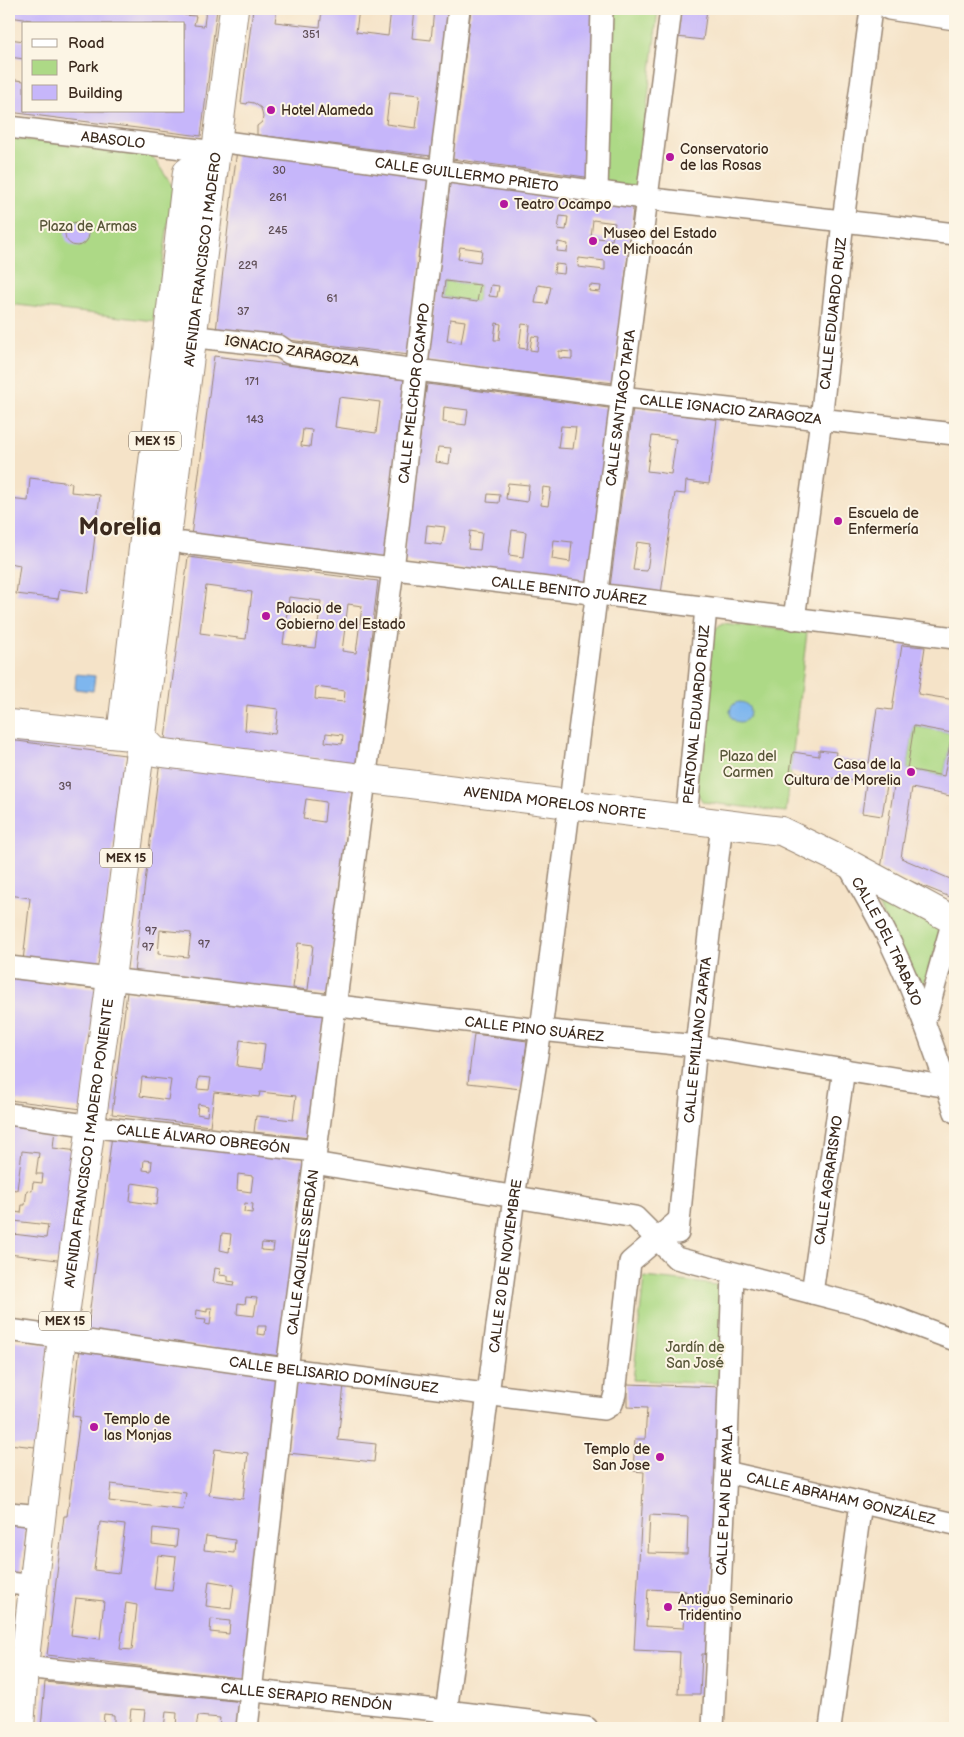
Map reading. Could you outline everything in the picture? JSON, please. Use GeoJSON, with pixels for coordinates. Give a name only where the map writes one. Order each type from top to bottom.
{"type":"FeatureCollection","features":[{"type":"Feature","properties":{"kind":"main road","name":"MEX 15"},"geometry":{"type":"LineString","coordinates":[[217,147],[234,9]]}},
{"type":"Feature","properties":{"kind":"main road","name":"AVENIDA FRANCISCO I MADERO"},"geometry":{"type":"LineString","coordinates":[[141,737],[180,335],[217,147]]}},
{"type":"Feature","properties":{"kind":"main road"},"geometry":{"type":"LineString","coordinates":[[9,724],[141,737]]}},
{"type":"Feature","properties":{"kind":"main road","name":"AVENIDA MORELOS NORTE"},"geometry":{"type":"LineString","coordinates":[[141,737],[156,752],[780,832],[847,863],[953,930]]}},
{"type":"Feature","properties":{"kind":"main road","name":"AVENIDA FRANCISCO I MADERO PONIENTE"},"geometry":{"type":"LineString","coordinates":[[20,1728],[24,1667],[21,1584],[41,1516],[62,1337],[111,979],[141,737]]}},
{"type":"Feature","properties":{"kind":"street","name":"CALLE MELCHOR OCAMPO"},"geometry":{"type":"LineString","coordinates":[[366,778],[393,569],[459,9]]}},
{"type":"Feature","properties":{"kind":"street"},"geometry":{"type":"LineString","coordinates":[[597,191],[602,9]]}},
{"type":"Feature","properties":{"kind":"street","name":"CALLE SANTIAGO TAPIA"},"geometry":{"type":"LineString","coordinates":[[570,805],[620,398],[671,9]]}},
{"type":"Feature","properties":{"kind":"street","name":"CALLE EDUARDO RUIZ"},"geometry":{"type":"LineString","coordinates":[[794,619],[822,420],[844,221],[871,9]]}},
{"type":"Feature","properties":{"kind":"street"},"geometry":{"type":"LineString","coordinates":[[889,9],[955,20]]}},
{"type":"Feature","properties":{"kind":"street","name":"ABASOLO"},"geometry":{"type":"LineString","coordinates":[[9,127],[217,147]]}},
{"type":"Feature","properties":{"kind":"street","name":"CALLE GUILLERMO PRIETO"},"geometry":{"type":"LineString","coordinates":[[217,147],[441,169],[647,198],[955,234]]}},
{"type":"Feature","properties":{"kind":"street","name":"IGNACIO ZARAGOZA"},"geometry":{"type":"LineString","coordinates":[[180,335],[279,346],[289,353],[416,370]]}},
{"type":"Feature","properties":{"kind":"street","name":"CALLE IGNACIO ZARAGOZA"},"geometry":{"type":"LineString","coordinates":[[416,370],[620,398],[955,434]]}},
{"type":"Feature","properties":{"kind":"street","name":"CALLE BENITO JUÁREZ"},"geometry":{"type":"LineString","coordinates":[[183,543],[955,638]]}},
{"type":"Feature","properties":{"kind":"street","name":"PEATONAL EDUARDO RUIZ"},"geometry":{"type":"LineString","coordinates":[[686,819],[706,608]]}},
{"type":"Feature","properties":{"kind":"street","name":"CALLE AQUILES SERDÁN"},"geometry":{"type":"LineString","coordinates":[[247,1728],[287,1369],[366,778]]}},
{"type":"Feature","properties":{"kind":"street","name":"CALLE 20 DE NOVIEMBRE"},"geometry":{"type":"LineString","coordinates":[[445,1720],[514,1197],[541,1030],[570,805]]}},
{"type":"Feature","properties":{"kind":"street","name":"CALLE EMILIANO ZAPATA"},"geometry":{"type":"LineString","coordinates":[[676,1258],[696,1046],[722,824]]}},
{"type":"Feature","properties":{"kind":"street","name":"CALLE DEL TRABAJO"},"geometry":{"type":"LineString","coordinates":[[847,863],[891,943],[925,1020],[951,1087],[955,1112]]}},
{"type":"Feature","properties":{"kind":"street","name":"CALLE DEL TRABAJO"},"geometry":{"type":"LineString","coordinates":[[925,1020],[953,930]]}},
{"type":"Feature","properties":{"kind":"street","name":"CALLE PINO SUÁREZ"},"geometry":{"type":"LineString","coordinates":[[9,967],[541,1030],[696,1046],[951,1087]]}},
{"type":"Feature","properties":{"kind":"street","name":"CALLE AGRARISMO"},"geometry":{"type":"LineString","coordinates":[[812,1292],[844,1069]]}},
{"type":"Feature","properties":{"kind":"street","name":"CALLE ÁLVARO OBREGÓN"},"geometry":{"type":"LineString","coordinates":[[9,1114],[315,1157],[514,1197],[634,1217],[676,1258]]}},
{"type":"Feature","properties":{"kind":"street"},"geometry":{"type":"LineString","coordinates":[[656,1240],[680,1220]]}},
{"type":"Feature","properties":{"kind":"street","name":"CALLE BELISARIO DOMÍNGUEZ"},"geometry":{"type":"LineString","coordinates":[[9,1330],[287,1369],[604,1409],[612,1404],[615,1394],[630,1262],[656,1240]]}},
{"type":"Feature","properties":{"kind":"street"},"geometry":{"type":"LineString","coordinates":[[676,1258],[867,1307],[955,1340]]}},
{"type":"Feature","properties":{"kind":"street","name":"CALLE PLAN DE AYALA"},"geometry":{"type":"LineString","coordinates":[[713,1728],[726,1472],[733,1274]]}},
{"type":"Feature","properties":{"kind":"street","name":"CALLE ABRAHAM GONZÁLEZ"},"geometry":{"type":"LineString","coordinates":[[726,1472],[955,1524]]}},
{"type":"Feature","properties":{"kind":"street"},"geometry":{"type":"LineString","coordinates":[[830,1728],[861,1503]]}},
{"type":"Feature","properties":{"kind":"street"},"geometry":{"type":"LineString","coordinates":[[9,1513],[41,1516]]}},
{"type":"Feature","properties":{"kind":"street","name":"CALLE SERAPIO RENDÓN"},"geometry":{"type":"LineString","coordinates":[[24,1667],[251,1691],[445,1720],[587,1728]]}},
{"type":"Feature","properties":{"kind":"green space"},"geometry":{"type":"Polygon","coordinates":[[[606,9],[658,9],[638,187],[600,183],[606,9]]]}},
{"type":"Feature","properties":{"kind":"green space","name":"Plaza de Armas"},"geometry":{"type":"Polygon","coordinates":[[[9,138],[151,154],[173,187],[155,321],[9,304],[9,138]]]}},
{"type":"Feature","properties":{"kind":"green space"},"geometry":{"type":"Polygon","coordinates":[[[445,281],[480,285],[477,302],[443,297],[445,281]]]}},
{"type":"Feature","properties":{"kind":"green space","name":"Plaza del Carmen"},"geometry":{"type":"Polygon","coordinates":[[[722,623],[807,632],[786,812],[703,802],[693,787],[710,634],[722,623]]]}},
{"type":"Feature","properties":{"kind":"green space"},"geometry":{"type":"Polygon","coordinates":[[[914,726],[952,733],[944,776],[907,769],[914,726]]]}},
{"type":"Feature","properties":{"kind":"green space"},"geometry":{"type":"Polygon","coordinates":[[[875,898],[942,929],[920,997],[875,898]]]}},
{"type":"Feature","properties":{"kind":"green space","name":"Jardín de San José"},"geometry":{"type":"Polygon","coordinates":[[[644,1277],[727,1286],[722,1384],[633,1380],[644,1277]]]}},
{"type":"Feature","properties":{"kind":"water"},"geometry":{"type":"Polygon","coordinates":[[[76,674],[95,676],[93,691],[75,689],[76,674]]]}},
{"type":"Feature","properties":{"kind":"water"},"geometry":{"type":"Polygon","coordinates":[[[740,702],[747,705],[750,712],[747,719],[740,722],[733,719],[730,712],[733,705],[740,702]]]}},
{"type":"Feature","properties":{"kind":"building"},"geometry":{"type":"Polygon","coordinates":[[[9,9],[184,9],[184,15],[196,16],[194,25],[204,26],[206,9],[217,9],[201,136],[9,112],[9,79],[22,81],[22,112],[185,112],[185,22],[31,22],[31,20],[9,17],[9,9]]]}},
{"type":"Feature","properties":{"kind":"building"},"geometry":{"type":"Polygon","coordinates":[[[253,9],[277,9],[275,22],[320,27],[322,9],[359,9],[356,32],[388,36],[391,9],[415,9],[412,38],[431,40],[434,9],[450,9],[431,156],[257,135],[257,126],[262,122],[263,117],[261,108],[254,103],[241,103],[253,9]],[[390,92],[386,124],[416,128],[420,95],[390,92]]]}},
{"type":"Feature","properties":{"kind":"building"},"geometry":{"type":"Polygon","coordinates":[[[471,9],[598,9],[593,178],[452,159],[471,9]]]}},
{"type":"Feature","properties":{"kind":"building"},"geometry":{"type":"Polygon","coordinates":[[[680,9],[707,9],[703,40],[677,37],[680,9]]]}},
{"type":"Feature","properties":{"kind":"building"},"geometry":{"type":"Polygon","coordinates":[[[9,39],[22,41],[22,59],[9,57],[9,39]]]}},
{"type":"Feature","properties":{"kind":"building"},"geometry":{"type":"Polygon","coordinates":[[[237,149],[431,173],[409,355],[216,331],[237,149]]]}},
{"type":"Feature","properties":{"kind":"building"},"geometry":{"type":"Polygon","coordinates":[[[451,177],[634,200],[614,383],[426,361],[451,177]],[[560,216],[558,229],[566,230],[568,217],[560,216]],[[593,220],[591,237],[612,240],[615,223],[593,220]],[[558,242],[557,251],[567,252],[568,244],[558,242]],[[460,247],[458,259],[480,262],[482,250],[460,247]],[[579,258],[578,267],[605,270],[605,261],[579,258]],[[555,264],[554,273],[564,274],[565,265],[555,264]],[[445,281],[443,297],[477,302],[480,285],[445,281]],[[491,285],[489,296],[497,297],[499,286],[491,285]],[[538,285],[535,303],[547,304],[551,287],[538,285]],[[590,285],[589,291],[600,292],[601,286],[590,285]],[[450,319],[447,341],[461,343],[465,321],[450,319]],[[496,323],[494,340],[499,340],[501,324],[496,323]],[[522,324],[519,348],[527,349],[530,325],[522,324]],[[532,336],[530,350],[537,351],[539,337],[532,336]],[[559,351],[559,358],[572,359],[572,352],[559,351]]]}},
{"type":"Feature","properties":{"kind":"building"},"geometry":{"type":"Polygon","coordinates":[[[77,222],[86,225],[89,234],[86,243],[77,246],[68,243],[65,234],[68,225],[77,222]]]}},
{"type":"Feature","properties":{"kind":"building"},"geometry":{"type":"Polygon","coordinates":[[[214,356],[406,380],[384,560],[191,536],[214,356]],[[339,397],[335,427],[376,433],[380,402],[339,397]],[[303,429],[301,446],[310,447],[312,430],[303,429]]]}},
{"type":"Feature","properties":{"kind":"building"},"geometry":{"type":"Polygon","coordinates":[[[427,384],[616,409],[592,587],[403,561],[427,384]],[[444,407],[443,422],[466,425],[468,410],[444,407]],[[561,426],[558,448],[573,449],[576,427],[561,426]],[[438,447],[436,462],[449,464],[451,448],[438,447]],[[508,483],[506,499],[527,502],[529,485],[508,483]],[[543,487],[541,505],[548,506],[551,488],[543,487]],[[488,494],[487,502],[499,503],[500,495],[488,494]],[[427,525],[425,543],[442,545],[445,527],[427,525]],[[512,530],[509,555],[523,557],[526,532],[512,530]],[[470,531],[468,549],[480,550],[482,533],[470,531]],[[554,540],[552,559],[570,562],[572,542],[554,540]]]}},
{"type":"Feature","properties":{"kind":"building"},"geometry":{"type":"Polygon","coordinates":[[[633,408],[717,419],[709,484],[686,481],[685,494],[675,493],[661,594],[610,587],[633,408]],[[652,436],[647,471],[671,474],[676,439],[652,436]],[[637,542],[633,570],[647,571],[651,544],[637,542]]]}},
{"type":"Feature","properties":{"kind":"building"},"geometry":{"type":"Polygon","coordinates":[[[30,478],[72,483],[71,492],[100,495],[88,593],[60,589],[58,599],[16,594],[20,565],[9,563],[9,499],[28,501],[30,478]]]}},
{"type":"Feature","properties":{"kind":"building"},"geometry":{"type":"Polygon","coordinates":[[[188,557],[378,581],[356,763],[165,739],[188,557]],[[206,586],[200,633],[246,639],[252,592],[206,586]],[[289,597],[283,644],[315,648],[321,601],[289,597]],[[348,604],[342,651],[356,653],[362,606],[348,604]],[[316,687],[315,699],[344,702],[345,691],[316,687]],[[247,705],[245,730],[275,734],[278,709],[247,705]],[[326,733],[325,742],[342,744],[343,735],[326,733]]]}},
{"type":"Feature","properties":{"kind":"building","name":"Casa de la Cultura de Morelia"},"geometry":{"type":"Polygon","coordinates":[[[902,645],[925,647],[918,694],[955,700],[955,797],[912,788],[901,858],[955,881],[955,899],[881,869],[894,786],[887,785],[882,816],[862,813],[866,783],[832,778],[831,783],[815,781],[816,776],[790,772],[793,752],[819,756],[819,750],[836,752],[835,758],[869,763],[877,708],[892,710],[902,645]],[[914,726],[907,769],[944,776],[952,733],[914,726]]]}},
{"type":"Feature","properties":{"kind":"building"},"geometry":{"type":"Polygon","coordinates":[[[9,740],[125,755],[98,971],[23,961],[30,898],[9,895],[9,740]]]}},
{"type":"Feature","properties":{"kind":"building"},"geometry":{"type":"Polygon","coordinates":[[[160,760],[353,783],[327,995],[134,972],[160,760]],[[306,799],[303,819],[324,822],[326,802],[306,799]],[[160,930],[158,954],[188,957],[191,933],[160,930]],[[298,943],[293,988],[308,990],[313,945],[298,943]]]}},
{"type":"Feature","properties":{"kind":"building"},"geometry":{"type":"Polygon","coordinates":[[[9,978],[96,989],[82,1109],[9,1100],[9,978]]]}},
{"type":"Feature","properties":{"kind":"building"},"geometry":{"type":"Polygon","coordinates":[[[127,992],[325,1016],[310,1138],[254,1132],[256,1116],[293,1120],[296,1096],[260,1092],[259,1097],[214,1092],[210,1126],[112,1114],[127,992]],[[240,1040],[237,1066],[262,1069],[265,1044],[240,1040]],[[142,1077],[140,1096],[168,1100],[171,1080],[142,1077]],[[199,1077],[197,1089],[209,1090],[211,1078],[199,1077]],[[198,1104],[197,1114],[207,1116],[208,1106],[198,1104]]]}},
{"type":"Feature","properties":{"kind":"building"},"geometry":{"type":"Polygon","coordinates":[[[474,1034],[527,1041],[521,1089],[468,1083],[474,1034]]]}},
{"type":"Feature","properties":{"kind":"building"},"geometry":{"type":"Polygon","coordinates":[[[9,1122],[55,1128],[53,1148],[78,1151],[65,1261],[9,1254],[9,1211],[21,1213],[22,1205],[25,1205],[27,1190],[32,1191],[33,1182],[42,1183],[43,1174],[36,1174],[39,1153],[22,1151],[17,1190],[9,1189],[9,1122]],[[14,1221],[13,1234],[46,1238],[48,1225],[14,1221]]]}},
{"type":"Feature","properties":{"kind":"building"},"geometry":{"type":"Polygon","coordinates":[[[112,1135],[305,1160],[281,1356],[87,1332],[112,1135]],[[144,1160],[143,1170],[151,1171],[152,1161],[144,1160]],[[238,1174],[237,1190],[251,1192],[253,1176],[238,1174]],[[132,1183],[130,1201],[157,1205],[159,1187],[132,1183]],[[245,1203],[244,1212],[252,1213],[253,1204],[245,1203]],[[222,1233],[220,1250],[229,1252],[231,1234],[222,1233]],[[262,1243],[261,1250],[273,1251],[274,1244],[262,1243]],[[215,1268],[213,1282],[234,1285],[235,1282],[228,1281],[228,1276],[219,1275],[220,1269],[215,1268]],[[246,1297],[245,1304],[238,1303],[237,1314],[254,1316],[257,1298],[246,1297]],[[207,1308],[207,1312],[197,1310],[196,1319],[206,1320],[205,1324],[210,1325],[212,1308],[207,1308]],[[258,1326],[257,1334],[265,1335],[266,1326],[258,1326]]]}},
{"type":"Feature","properties":{"kind":"building"},"geometry":{"type":"Polygon","coordinates":[[[9,1340],[49,1345],[35,1447],[9,1444],[9,1340]]]}},
{"type":"Feature","properties":{"kind":"building"},"geometry":{"type":"Polygon","coordinates":[[[80,1348],[279,1373],[246,1679],[47,1655],[64,1516],[67,1516],[80,1417],[72,1416],[80,1348]],[[215,1449],[209,1495],[243,1499],[248,1453],[215,1449]],[[111,1484],[109,1501],[183,1510],[186,1493],[111,1484]],[[100,1522],[94,1570],[119,1573],[125,1525],[100,1522]],[[153,1528],[152,1544],[176,1547],[178,1531],[153,1528]],[[206,1536],[204,1550],[234,1553],[235,1540],[206,1536]],[[158,1555],[154,1589],[172,1591],[176,1557],[158,1555]],[[209,1581],[206,1606],[231,1609],[234,1585],[209,1581]],[[76,1598],[71,1635],[100,1639],[104,1601],[76,1598]],[[126,1603],[120,1649],[132,1650],[137,1605],[126,1603]],[[211,1619],[210,1632],[229,1634],[230,1621],[211,1619]]]}},
{"type":"Feature","properties":{"kind":"building"},"geometry":{"type":"Polygon","coordinates":[[[296,1380],[344,1385],[338,1440],[376,1444],[374,1462],[288,1453],[296,1380]]]}},
{"type":"Feature","properties":{"kind":"building"},"geometry":{"type":"Polygon","coordinates":[[[627,1384],[723,1387],[708,1654],[702,1654],[700,1694],[678,1694],[680,1652],[634,1650],[644,1472],[633,1471],[635,1439],[645,1439],[647,1408],[627,1407],[627,1384]],[[650,1515],[648,1553],[687,1554],[688,1517],[650,1515]],[[648,1589],[646,1626],[684,1628],[686,1591],[648,1589]]]}},
{"type":"Feature","properties":{"kind":"building"},"geometry":{"type":"Polygon","coordinates":[[[9,1521],[26,1523],[20,1578],[9,1576],[9,1521]]]}},
{"type":"Feature","properties":{"kind":"building"},"geometry":{"type":"Polygon","coordinates":[[[45,1682],[244,1702],[241,1728],[219,1728],[220,1718],[198,1716],[196,1728],[176,1728],[177,1713],[166,1712],[164,1728],[143,1728],[145,1710],[131,1709],[129,1728],[41,1728],[45,1682]],[[104,1714],[103,1724],[114,1725],[114,1715],[104,1714]]]}},
{"type":"Feature","properties":{"kind":"place","name":"Hotel Alameda"},"geometry":{"type":"Point","coordinates":[271,110]}},
{"type":"Feature","properties":{"kind":"place","name":"Conservatorio de las Rosas"},"geometry":{"type":"Point","coordinates":[670,157]}},
{"type":"Feature","properties":{"kind":"place","name":"Teatro Ocampo"},"geometry":{"type":"Point","coordinates":[504,204]}},
{"type":"Feature","properties":{"kind":"place","name":"Museo del Estado de Michoacán"},"geometry":{"type":"Point","coordinates":[593,241]}},
{"type":"Feature","properties":{"kind":"place","name":"Escuela de Enfermería"},"geometry":{"type":"Point","coordinates":[838,521]}},
{"type":"Feature","properties":{"kind":"place","name":"Palacio de Gobierno del Estado"},"geometry":{"type":"Point","coordinates":[266,616]}},
{"type":"Feature","properties":{"kind":"place","name":"Casa de la Cultura de Morelia"},"geometry":{"type":"Point","coordinates":[911,772]}},
{"type":"Feature","properties":{"kind":"place","name":"Templo de las Monjas"},"geometry":{"type":"Point","coordinates":[94,1427]}},
{"type":"Feature","properties":{"kind":"place","name":"Templo de San Jose"},"geometry":{"type":"Point","coordinates":[660,1457]}},
{"type":"Feature","properties":{"kind":"place","name":"Antiguo Seminario Tridentino"},"geometry":{"type":"Point","coordinates":[668,1607]}},
{"type":"Feature","properties":{"kind":"district","name":"Morelia"},"geometry":{"type":"Point","coordinates":[120,527]}}]}
